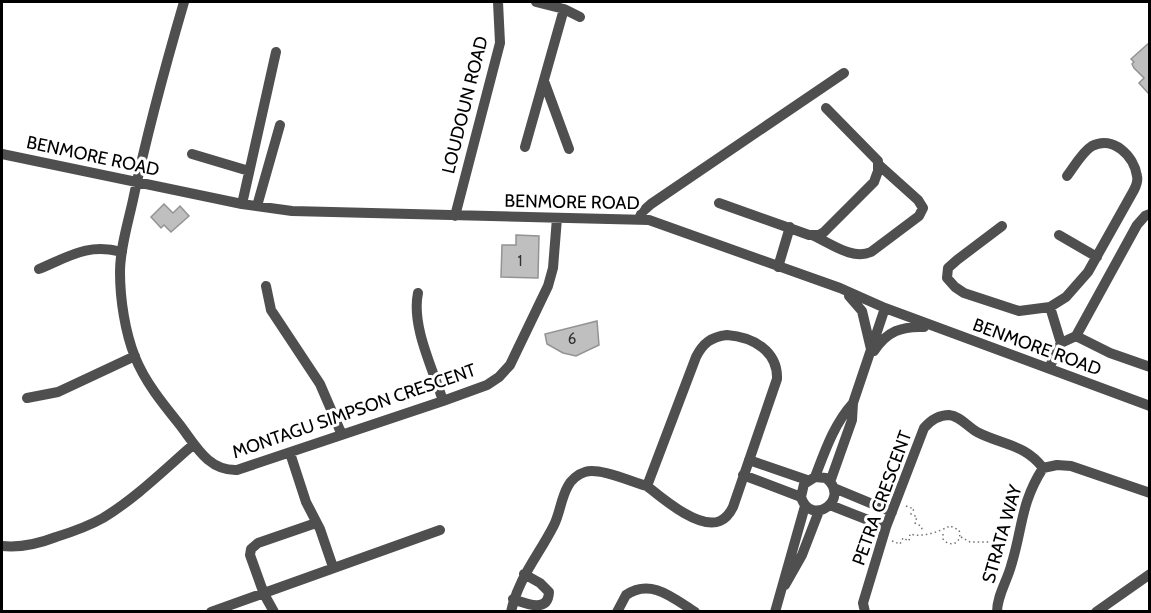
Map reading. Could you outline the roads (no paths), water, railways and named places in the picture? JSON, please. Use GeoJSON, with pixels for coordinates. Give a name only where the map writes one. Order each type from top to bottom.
{"type":"FeatureCollection","features":[{"type":"Feature","properties":{"kind":"street","name":"MONTAGU SIMPSON CRESCENT"},"geometry":{"type":"LineString","coordinates":[[184,2],[137,182],[122,252],[121,290],[135,356],[151,388],[194,444],[216,467],[230,471],[237,470],[443,401],[487,385],[498,377],[510,364],[551,278],[557,218]]}},
{"type":"Feature","properties":{"kind":"street","name":"LOUDOUN ROAD"},"geometry":{"type":"LineString","coordinates":[[455,216],[500,43],[498,2]]}},
{"type":"Feature","properties":{"kind":"street"},"geometry":{"type":"LineString","coordinates":[[536,2],[564,9],[580,17]]}},
{"type":"Feature","properties":{"kind":"street"},"geometry":{"type":"LineString","coordinates":[[525,147],[564,9]]}},
{"type":"Feature","properties":{"kind":"street"},"geometry":{"type":"LineString","coordinates":[[242,204],[276,52]]}},
{"type":"Feature","properties":{"kind":"street"},"geometry":{"type":"LineString","coordinates":[[639,219],[642,212],[651,204],[844,73]]}},
{"type":"Feature","properties":{"kind":"street"},"geometry":{"type":"LineString","coordinates":[[544,80],[569,149]]}},
{"type":"Feature","properties":{"kind":"street"},"geometry":{"type":"LineString","coordinates":[[719,203],[814,236],[855,255],[872,252],[919,216],[923,208],[918,200],[879,165],[878,161],[826,108]]}},
{"type":"Feature","properties":{"kind":"street"},"geometry":{"type":"LineString","coordinates":[[257,206],[280,125]]}},
{"type":"Feature","properties":{"kind":"street"},"geometry":{"type":"LineString","coordinates":[[1002,226],[948,268],[947,278],[950,283],[964,293],[1018,310],[1050,307],[1066,297],[1078,285],[1097,257],[1134,190],[1138,177],[1127,154],[1114,144],[1093,146],[1085,152],[1067,176]]}},
{"type":"Feature","properties":{"kind":"street","name":"BENMORE ROAD"},"geometry":{"type":"LineString","coordinates":[[2,154],[242,204],[303,212],[639,219],[669,226],[840,288],[936,328],[1149,406]]}},
{"type":"Feature","properties":{"kind":"street"},"geometry":{"type":"LineString","coordinates":[[192,154],[249,171]]}},
{"type":"Feature","properties":{"kind":"street"},"geometry":{"type":"LineString","coordinates":[[814,236],[824,232],[874,182],[879,165]]}},
{"type":"Feature","properties":{"kind":"street"},"geometry":{"type":"LineString","coordinates":[[1049,368],[1060,344],[1076,336],[1137,225],[1149,214]]}},
{"type":"Feature","properties":{"kind":"street"},"geometry":{"type":"LineString","coordinates":[[778,267],[790,227]]}},
{"type":"Feature","properties":{"kind":"street"},"geometry":{"type":"LineString","coordinates":[[1059,235],[1097,257]]}},
{"type":"Feature","properties":{"kind":"street"},"geometry":{"type":"LineString","coordinates":[[39,269],[90,248],[106,247],[122,252]]}},
{"type":"Feature","properties":{"kind":"street"},"geometry":{"type":"LineString","coordinates":[[266,286],[271,310],[320,384],[342,435]]}},
{"type":"Feature","properties":{"kind":"street"},"geometry":{"type":"LineString","coordinates":[[840,288],[858,303],[871,349]]}},
{"type":"Feature","properties":{"kind":"street"},"geometry":{"type":"LineString","coordinates":[[418,293],[416,304],[418,326],[443,401]]}},
{"type":"Feature","properties":{"kind":"street"},"geometry":{"type":"LineString","coordinates":[[1050,307],[1060,344]]}},
{"type":"Feature","properties":{"kind":"street"},"geometry":{"type":"LineString","coordinates":[[743,475],[803,501],[809,509],[819,510],[830,505],[834,497],[832,485],[852,420],[853,403],[885,308]]}},
{"type":"Feature","properties":{"kind":"street"},"geometry":{"type":"LineString","coordinates":[[867,361],[886,336],[897,329],[907,326],[936,328]]}},
{"type":"Feature","properties":{"kind":"street"},"geometry":{"type":"LineString","coordinates":[[511,612],[513,599],[524,574],[555,523],[568,486],[579,474],[592,470],[600,471],[647,486],[682,512],[701,520],[714,523],[727,517],[733,507],[771,402],[777,379],[778,370],[775,360],[767,351],[744,338],[733,335],[720,336],[701,346],[647,486]]}},
{"type":"Feature","properties":{"kind":"street"},"geometry":{"type":"LineString","coordinates":[[1076,336],[1110,353],[1149,367]]}},
{"type":"Feature","properties":{"kind":"street"},"geometry":{"type":"LineString","coordinates":[[27,398],[58,392],[135,356]]}},
{"type":"Feature","properties":{"kind":"street"},"geometry":{"type":"LineString","coordinates":[[775,612],[803,501],[801,488],[811,478],[833,432],[853,403]]}},
{"type":"Feature","properties":{"kind":"street","name":"PETRA CRESCENT"},"geometry":{"type":"LineString","coordinates":[[864,607],[885,532],[924,428],[930,422],[948,415],[956,417],[977,432],[1030,453],[1043,468]]}},
{"type":"Feature","properties":{"kind":"street"},"geometry":{"type":"LineString","coordinates":[[2,546],[18,547],[37,544],[101,519],[124,503],[194,444]]}},
{"type":"Feature","properties":{"kind":"street"},"geometry":{"type":"LineString","coordinates":[[290,453],[306,502],[333,567]]}},
{"type":"Feature","properties":{"kind":"street"},"geometry":{"type":"LineString","coordinates":[[749,460],[811,478],[820,477],[832,485],[894,507]]}},
{"type":"Feature","properties":{"kind":"street"},"geometry":{"type":"LineString","coordinates":[[1043,468],[1057,465],[1071,466],[1149,493]]}},
{"type":"Feature","properties":{"kind":"street","name":"STRATA WAY"},"geometry":{"type":"LineString","coordinates":[[997,612],[1025,504],[1043,468]]}},
{"type":"Feature","properties":{"kind":"street"},"geometry":{"type":"LineString","coordinates":[[830,505],[885,532]]}},
{"type":"Feature","properties":{"kind":"street"},"geometry":{"type":"LineString","coordinates":[[782,590],[797,566],[819,510]]}},
{"type":"Feature","properties":{"kind":"street"},"geometry":{"type":"LineString","coordinates":[[274,612],[264,594],[250,555],[252,547],[316,523]]}},
{"type":"Feature","properties":{"kind":"street"},"geometry":{"type":"LineString","coordinates":[[211,612],[440,530]]}},
{"type":"Feature","properties":{"kind":"street"},"geometry":{"type":"LineString","coordinates":[[513,599],[537,607],[547,601],[549,592],[546,588],[524,574]]}},
{"type":"Feature","properties":{"kind":"street"},"geometry":{"type":"LineString","coordinates":[[1095,612],[1149,574]]}},
{"type":"Feature","properties":{"kind":"street"},"geometry":{"type":"LineString","coordinates":[[617,612],[626,595],[643,587],[655,588],[695,612]]}},
{"type":"Feature","properties":{"kind":"street"},"geometry":{"type":"LineString","coordinates":[[853,612],[864,607]]}}]}
